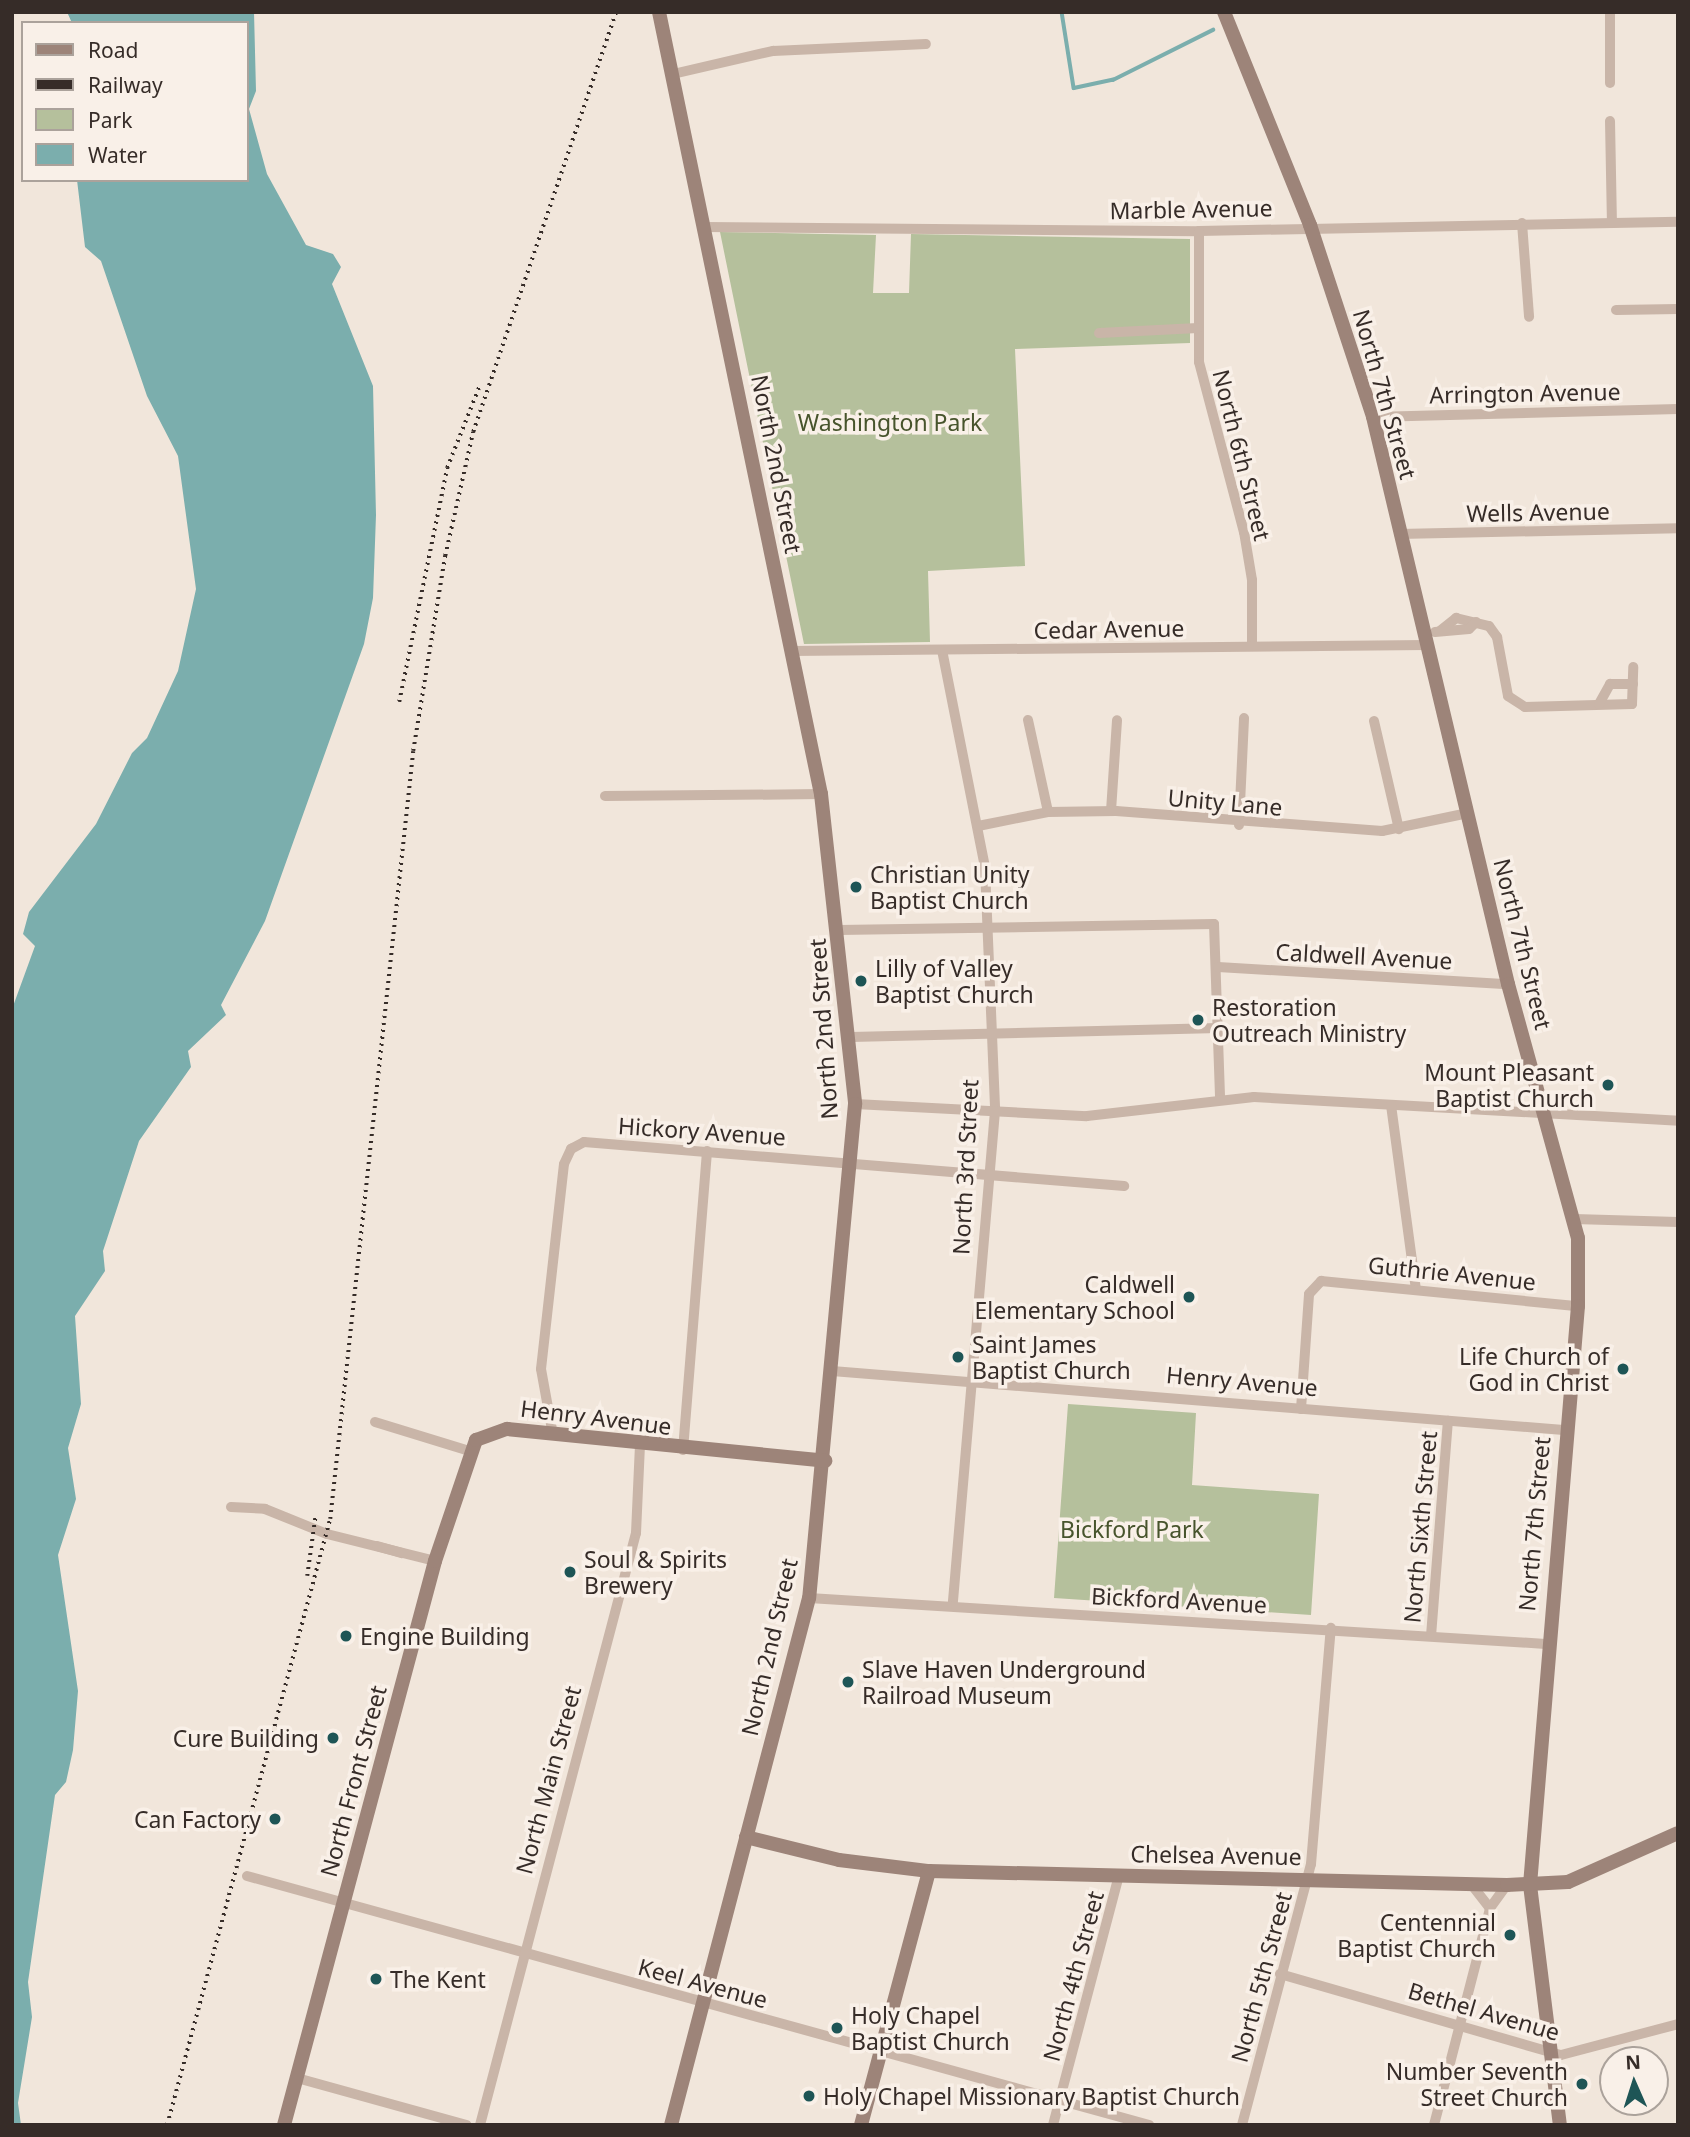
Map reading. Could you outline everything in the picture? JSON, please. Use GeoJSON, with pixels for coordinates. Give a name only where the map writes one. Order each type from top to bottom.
{"type":"FeatureCollection","features":[{"type":"Feature","properties":{"kind":"street","name":"North 2nd Street"},"geometry":{"type":"LineString","coordinates":[[659,12],[821,794],[851,1037],[855,1104],[825,1461],[809,1598],[671,2125]]}},
{"type":"Feature","properties":{"kind":"street","name":"North 7th Street"},"geometry":{"type":"LineString","coordinates":[[1224,12],[1310,226],[1373,417],[1508,984],[1573,1219],[1578,1306],[1564,1430],[1546,1644],[1530,1885],[1560,2125]]}},
{"type":"Feature","properties":{"kind":"street"},"geometry":{"type":"LineString","coordinates":[[1610,12],[1610,83]]}},
{"type":"Feature","properties":{"kind":"street"},"geometry":{"type":"LineString","coordinates":[[673,74],[773,51],[926,44]]}},
{"type":"Feature","properties":{"kind":"street"},"geometry":{"type":"LineString","coordinates":[[1610,121],[1612,223]]}},
{"type":"Feature","properties":{"kind":"street","name":"Marble Avenue"},"geometry":{"type":"LineString","coordinates":[[705,227],[1199,231],[1310,226],[1678,222]]}},
{"type":"Feature","properties":{"kind":"street"},"geometry":{"type":"LineString","coordinates":[[1522,223],[1529,317]]}},
{"type":"Feature","properties":{"kind":"street","name":"North 6th Street"},"geometry":{"type":"LineString","coordinates":[[1199,231],[1198,328],[1205,399],[1252,580],[1252,646]]}},
{"type":"Feature","properties":{"kind":"street"},"geometry":{"type":"LineString","coordinates":[[1616,310],[1678,309]]}},
{"type":"Feature","properties":{"kind":"street"},"geometry":{"type":"LineString","coordinates":[[1099,333],[1198,328]]}},
{"type":"Feature","properties":{"kind":"street","name":"Arrington Avenue"},"geometry":{"type":"LineString","coordinates":[[1373,417],[1678,409]]}},
{"type":"Feature","properties":{"kind":"street","name":"Wells Avenue"},"geometry":{"type":"LineString","coordinates":[[1399,534],[1678,528]]}},
{"type":"Feature","properties":{"kind":"street","name":"Cedar Avenue"},"geometry":{"type":"LineString","coordinates":[[791,651],[1252,646],[1425,640],[1440,631],[1469,629],[1476,622],[1497,637],[1511,701],[1525,707],[1599,704]]}},
{"type":"Feature","properties":{"kind":"street","name":"North 3rd Street"},"geometry":{"type":"LineString","coordinates":[[942,650],[978,826],[987,926],[995,1111],[974,1383],[953,1605]]}},
{"type":"Feature","properties":{"kind":"street"},"geometry":{"type":"LineString","coordinates":[[1633,667],[1633,684],[1632,704],[1599,704],[1610,684],[1633,684]]}},
{"type":"Feature","properties":{"kind":"street"},"geometry":{"type":"LineString","coordinates":[[1239,825],[1244,718]]}},
{"type":"Feature","properties":{"kind":"street"},"geometry":{"type":"LineString","coordinates":[[1028,720],[1048,812]]}},
{"type":"Feature","properties":{"kind":"street"},"geometry":{"type":"LineString","coordinates":[[1111,811],[1118,720]]}},
{"type":"Feature","properties":{"kind":"street"},"geometry":{"type":"LineString","coordinates":[[1374,721],[1399,829]]}},
{"type":"Feature","properties":{"kind":"street"},"geometry":{"type":"LineString","coordinates":[[605,796],[821,794]]}},
{"type":"Feature","properties":{"kind":"street","name":"Unity Lane"},"geometry":{"type":"LineString","coordinates":[[978,826],[1048,812],[1111,811],[1239,825],[1399,829],[1468,813]]}},
{"type":"Feature","properties":{"kind":"street"},"geometry":{"type":"LineString","coordinates":[[839,930],[1214,924],[1218,967],[1220,1098]]}},
{"type":"Feature","properties":{"kind":"street","name":"Caldwell Avenue"},"geometry":{"type":"LineString","coordinates":[[1218,967],[1508,984]]}},
{"type":"Feature","properties":{"kind":"street"},"geometry":{"type":"LineString","coordinates":[[851,1037],[1219,1028]]}},
{"type":"Feature","properties":{"kind":"street"},"geometry":{"type":"LineString","coordinates":[[855,1104],[1087,1116],[1220,1098],[1541,1111],[1678,1121]]}},
{"type":"Feature","properties":{"kind":"street"},"geometry":{"type":"LineString","coordinates":[[1391,1105],[1416,1289]]}},
{"type":"Feature","properties":{"kind":"street","name":"Hickory Avenue"},"geometry":{"type":"LineString","coordinates":[[553,1434],[541,1369],[571,1149],[584,1142],[991,1173],[1124,1186]]}},
{"type":"Feature","properties":{"kind":"street"},"geometry":{"type":"LineString","coordinates":[[683,1450],[707,1151]]}},
{"type":"Feature","properties":{"kind":"street"},"geometry":{"type":"LineString","coordinates":[[1573,1219],[1678,1222]]}},
{"type":"Feature","properties":{"kind":"street","name":"Guthrie Avenue"},"geometry":{"type":"LineString","coordinates":[[1301,1409],[1310,1294],[1321,1281],[1578,1306]]}},
{"type":"Feature","properties":{"kind":"street","name":"Henry Avenue"},"geometry":{"type":"LineString","coordinates":[[832,1371],[1564,1430]]}},
{"type":"Feature","properties":{"kind":"street","name":"North Sixth Street"},"geometry":{"type":"LineString","coordinates":[[1431,1636],[1448,1421]]}},
{"type":"Feature","properties":{"kind":"street"},"geometry":{"type":"LineString","coordinates":[[375,1422],[469,1451]]}},
{"type":"Feature","properties":{"kind":"street","name":"Henry Avenue"},"geometry":{"type":"LineString","coordinates":[[469,1451],[494,1430],[553,1434],[683,1450],[825,1461]]}},
{"type":"Feature","properties":{"kind":"street","name":"North Main Street"},"geometry":{"type":"LineString","coordinates":[[480,2125],[521,1952],[636,1533],[640,1444]]}},
{"type":"Feature","properties":{"kind":"street","name":"North Front Street"},"geometry":{"type":"LineString","coordinates":[[284,2125],[435,1561],[469,1451]]}},
{"type":"Feature","properties":{"kind":"street"},"geometry":{"type":"LineString","coordinates":[[230,1507],[265,1509],[377,1546],[435,1561]]}},
{"type":"Feature","properties":{"kind":"street","name":"Bickford Avenue"},"geometry":{"type":"LineString","coordinates":[[809,1598],[1331,1628],[1546,1644]]}},
{"type":"Feature","properties":{"kind":"street","name":"North 5th Street"},"geometry":{"type":"LineString","coordinates":[[1242,2125],[1307,1879],[1331,1628]]}},
{"type":"Feature","properties":{"kind":"street","name":"Chelsea Avenue"},"geometry":{"type":"LineString","coordinates":[[746,1837],[839,1860],[929,1871],[1530,1885],[1568,1882],[1604,1870],[1678,1833]]}},
{"type":"Feature","properties":{"kind":"street"},"geometry":{"type":"LineString","coordinates":[[861,2125],[929,1871]]}},
{"type":"Feature","properties":{"kind":"street","name":"Keel Avenue"},"geometry":{"type":"LineString","coordinates":[[247,1876],[1149,2125]]}},
{"type":"Feature","properties":{"kind":"street","name":"North 4th Street"},"geometry":{"type":"LineString","coordinates":[[1053,2125],[1119,1876]]}},
{"type":"Feature","properties":{"kind":"street"},"geometry":{"type":"LineString","coordinates":[[1471,1884],[1490,1908]]}},
{"type":"Feature","properties":{"kind":"street"},"geometry":{"type":"LineString","coordinates":[[1434,2125],[1457,2023],[1490,1908],[1507,1885]]}},
{"type":"Feature","properties":{"kind":"street","name":"Bethel Avenue"},"geometry":{"type":"LineString","coordinates":[[1280,1974],[1457,2023],[1549,2053],[1678,2024]]}},
{"type":"Feature","properties":{"kind":"street"},"geometry":{"type":"LineString","coordinates":[[297,2078],[467,2125]]}},
{"type":"Feature","properties":{"kind":"green space","name":"Washington Park"},"geometry":{"type":"Polygon","coordinates":[[[720,232],[876,235],[873,293],[909,293],[911,234],[1190,239],[1190,343],[1015,349],[1025,566],[928,571],[930,642],[804,644],[720,232]]]}},
{"type":"Feature","properties":{"kind":"green space","name":"Bickford Park"},"geometry":{"type":"Polygon","coordinates":[[[1068,1404],[1196,1413],[1192,1485],[1319,1494],[1311,1615],[1054,1598],[1068,1404]]]}},
{"type":"Feature","properties":{"kind":"water"},"geometry":{"type":"Polygon","coordinates":[[[67,12],[254,12],[256,91],[249,109],[267,174],[306,245],[333,254],[341,267],[332,284],[373,386],[376,515],[373,598],[364,644],[265,921],[221,1005],[226,1015],[188,1051],[191,1067],[139,1141],[103,1251],[105,1271],[75,1316],[81,1404],[68,1448],[76,1499],[58,1555],[78,1691],[73,1750],[66,1782],[55,1795],[28,1982],[32,2017],[18,2103],[21,2125],[12,2125],[12,1009],[35,946],[23,934],[29,912],[96,824],[132,753],[147,738],[178,671],[196,589],[178,456],[147,396],[101,261],[85,247],[77,182],[248,182],[248,21],[71,21],[67,12]]]}},
{"type":"Feature","properties":{"kind":"waterway"},"geometry":{"type":"LineString","coordinates":[[1062,12],[1074,88],[1113,80],[1213,30]]}},
{"type":"Feature","properties":{"kind":"railway"},"geometry":{"type":"LineString","coordinates":[[167,2125],[330,1519],[413,751],[445,556],[473,432],[616,12]]}},
{"type":"Feature","properties":{"kind":"railway"},"geometry":{"type":"LineString","coordinates":[[399,702],[447,468],[479,387]]}},
{"type":"Feature","properties":{"kind":"railway"},"geometry":{"type":"LineString","coordinates":[[307,1576],[315,1518]]}},
{"type":"Feature","properties":{"kind":"place","name":"Christian Unity Baptist Church"},"geometry":{"type":"Point","coordinates":[856,887]}},
{"type":"Feature","properties":{"kind":"place","name":"Lilly of Valley Baptist Church"},"geometry":{"type":"Point","coordinates":[861,981]}},
{"type":"Feature","properties":{"kind":"place","name":"Restoration Outreach Ministry"},"geometry":{"type":"Point","coordinates":[1198,1020]}},
{"type":"Feature","properties":{"kind":"place","name":"Mount Pleasant Baptist Church"},"geometry":{"type":"Point","coordinates":[1608,1085]}},
{"type":"Feature","properties":{"kind":"place","name":"Caldwell Elementary School"},"geometry":{"type":"Point","coordinates":[1189,1297]}},
{"type":"Feature","properties":{"kind":"place","name":"Saint James Baptist Church"},"geometry":{"type":"Point","coordinates":[958,1357]}},
{"type":"Feature","properties":{"kind":"place","name":"Life Church of God in Christ"},"geometry":{"type":"Point","coordinates":[1623,1369]}},
{"type":"Feature","properties":{"kind":"place","name":"Soul & Spirits Brewery"},"geometry":{"type":"Point","coordinates":[570,1572]}},
{"type":"Feature","properties":{"kind":"place","name":"Engine Building"},"geometry":{"type":"Point","coordinates":[346,1636]}},
{"type":"Feature","properties":{"kind":"place","name":"Slave Haven Underground Railroad Museum"},"geometry":{"type":"Point","coordinates":[848,1682]}},
{"type":"Feature","properties":{"kind":"place","name":"Cure Building"},"geometry":{"type":"Point","coordinates":[333,1738]}},
{"type":"Feature","properties":{"kind":"place","name":"Can Factory"},"geometry":{"type":"Point","coordinates":[275,1819]}},
{"type":"Feature","properties":{"kind":"place","name":"Centennial Baptist Church"},"geometry":{"type":"Point","coordinates":[1510,1935]}},
{"type":"Feature","properties":{"kind":"place","name":"The Kent"},"geometry":{"type":"Point","coordinates":[376,1979]}},
{"type":"Feature","properties":{"kind":"place","name":"Holy Chapel Baptist Church"},"geometry":{"type":"Point","coordinates":[837,2028]}},
{"type":"Feature","properties":{"kind":"place","name":"Number Seventh Street Church"},"geometry":{"type":"Point","coordinates":[1582,2084]}},
{"type":"Feature","properties":{"kind":"place","name":"Holy Chapel Missionary Baptist Church"},"geometry":{"type":"Point","coordinates":[809,2096]}}]}
